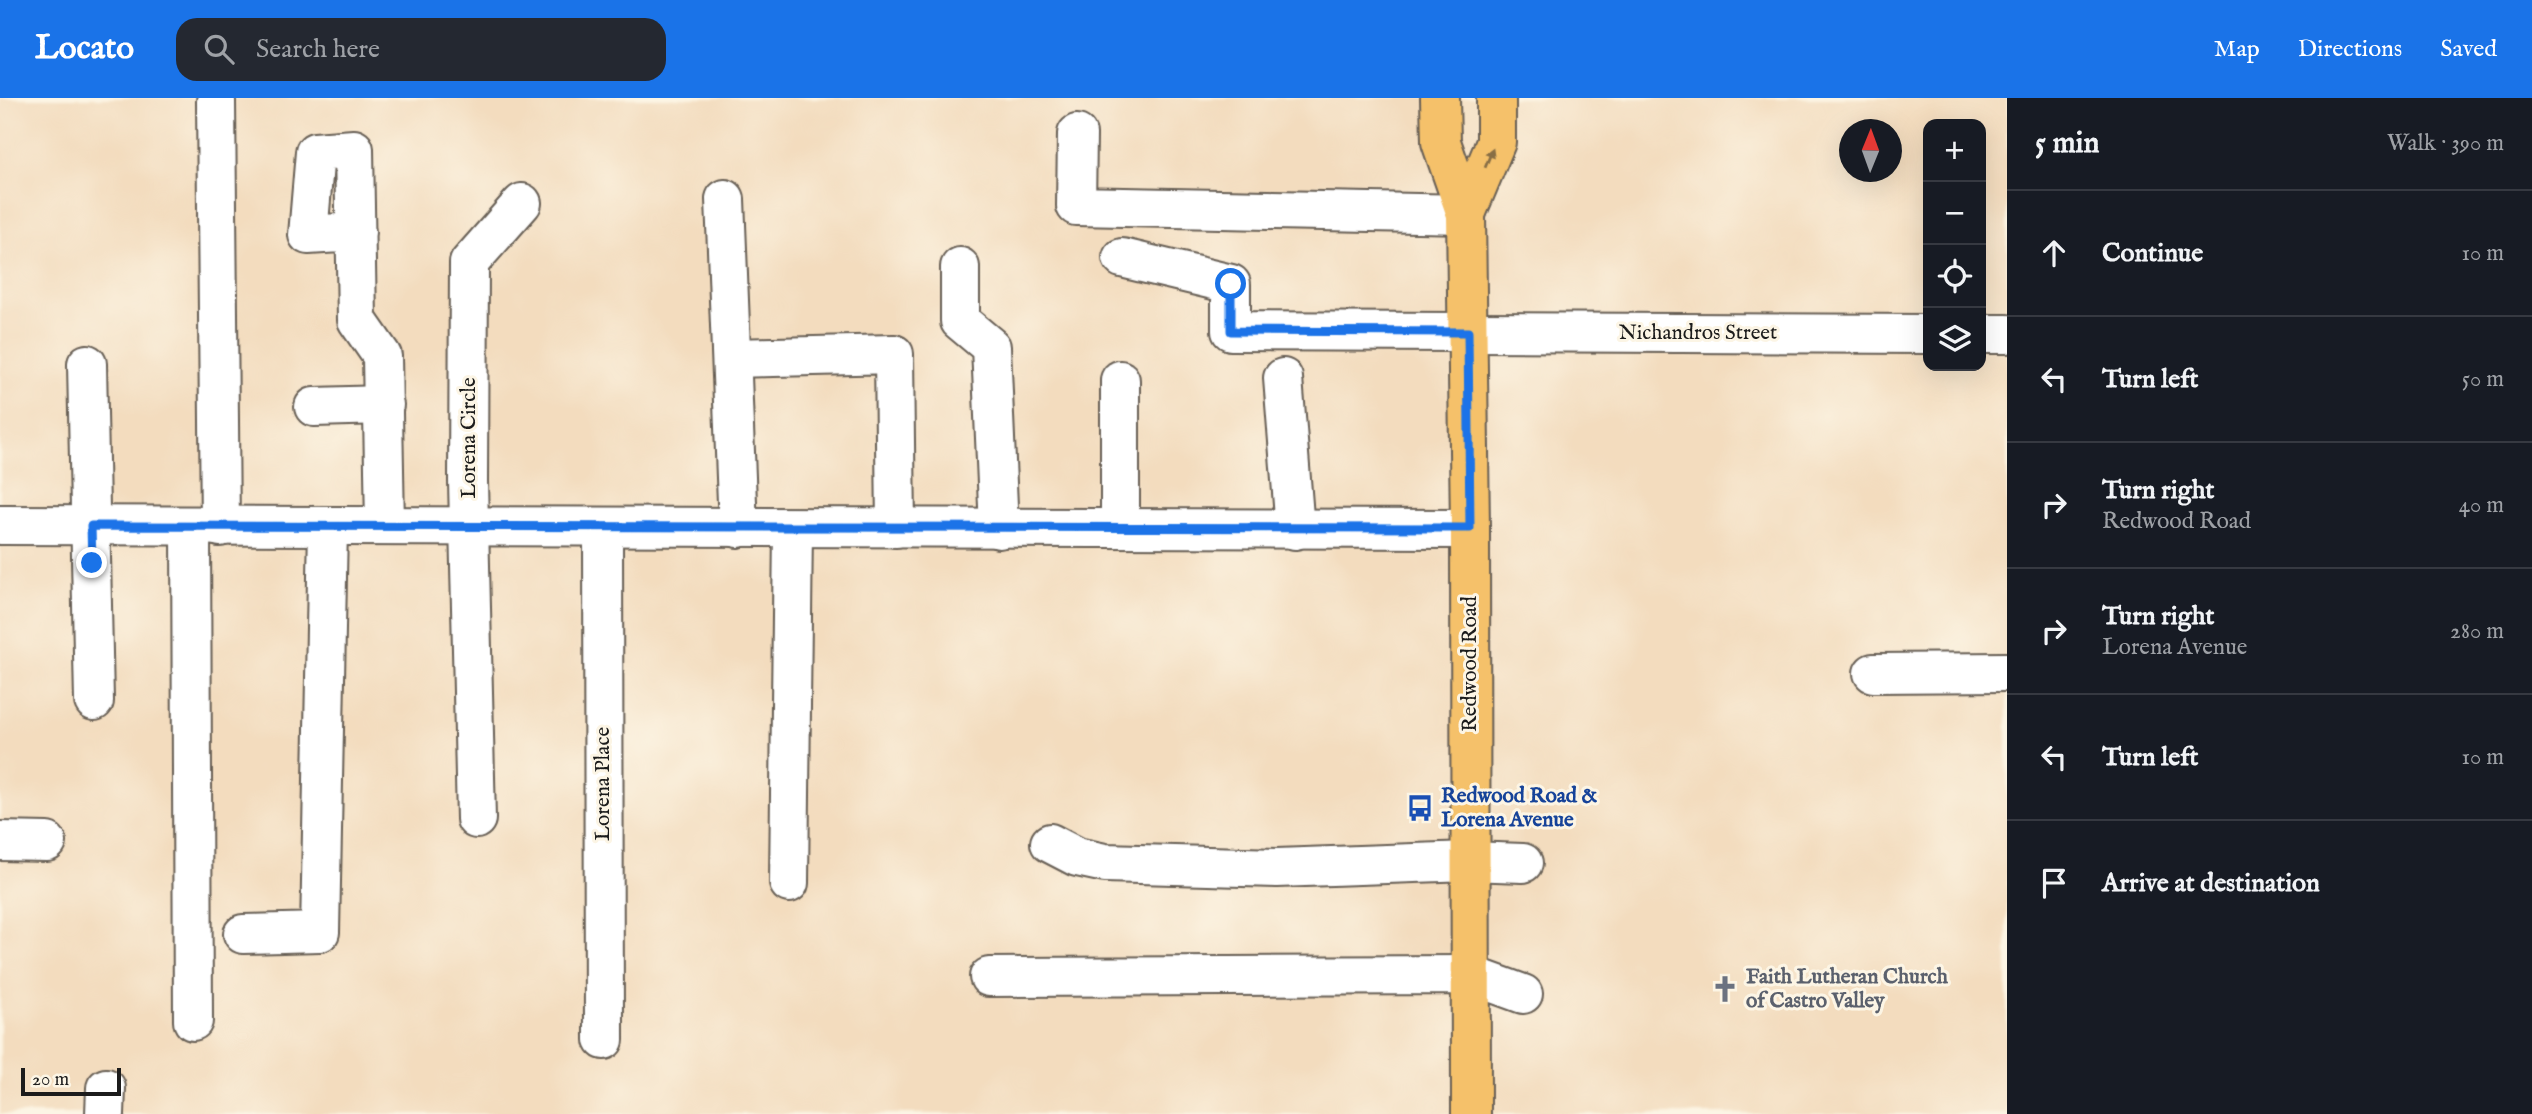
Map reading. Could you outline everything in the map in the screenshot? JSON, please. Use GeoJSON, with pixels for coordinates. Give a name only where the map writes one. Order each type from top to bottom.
{"type":"FeatureCollection","features":[{"type":"Feature","properties":{"kind":"main road","name":"Redwood Road"},"geometry":{"type":"LineString","coordinates":[[1440,98],[1441,142],[1466,214],[1470,528],[1471,1114]]}},
{"type":"Feature","properties":{"kind":"main road","name":"Redwood Road"},"geometry":{"type":"LineString","coordinates":[[1466,214],[1496,142],[1496,98]]}},
{"type":"Feature","properties":{"kind":"street"},"geometry":{"type":"LineString","coordinates":[[193,1021],[216,101]]}},
{"type":"Feature","properties":{"kind":"street"},"geometry":{"type":"LineString","coordinates":[[1077,134],[1076,206],[1466,214]]}},
{"type":"Feature","properties":{"kind":"street"},"geometry":{"type":"LineString","coordinates":[[725,199],[738,528]]}},
{"type":"Feature","properties":{"kind":"street","name":"Lorena Circle"},"geometry":{"type":"LineString","coordinates":[[476,819],[469,528],[469,263],[522,203]]}},
{"type":"Feature","properties":{"kind":"street"},"geometry":{"type":"LineString","coordinates":[[356,232],[357,320],[383,356],[385,526]]}},
{"type":"Feature","properties":{"kind":"street","name":"Nichandros Street"},"geometry":{"type":"LineString","coordinates":[[1122,258],[1231,284],[1231,331],[1923,334]]}},
{"type":"Feature","properties":{"kind":"street"},"geometry":{"type":"LineString","coordinates":[[960,267],[960,321],[991,347],[999,529]]}},
{"type":"Feature","properties":{"kind":"street"},"geometry":{"type":"LineString","coordinates":[[1986,334],[2007,334]]}},
{"type":"Feature","properties":{"kind":"street"},"geometry":{"type":"LineString","coordinates":[[732,358],[894,354],[896,528]]}},
{"type":"Feature","properties":{"kind":"street"},"geometry":{"type":"LineString","coordinates":[[87,364],[94,701]]}},
{"type":"Feature","properties":{"kind":"street"},"geometry":{"type":"LineString","coordinates":[[1283,378],[1295,530]]}},
{"type":"Feature","properties":{"kind":"street"},"geometry":{"type":"LineString","coordinates":[[1120,380],[1120,528]]}},
{"type":"Feature","properties":{"kind":"street"},"geometry":{"type":"LineString","coordinates":[[314,408],[384,405]]}},
{"type":"Feature","properties":{"kind":"street"},"geometry":{"type":"LineString","coordinates":[[0,525],[1295,530],[1470,528]]}},
{"type":"Feature","properties":{"kind":"street"},"geometry":{"type":"LineString","coordinates":[[243,934],[320,932],[328,527]]}},
{"type":"Feature","properties":{"kind":"street","name":"Lorena Place"},"geometry":{"type":"LineString","coordinates":[[603,528],[604,1040]]}},
{"type":"Feature","properties":{"kind":"street"},"geometry":{"type":"LineString","coordinates":[[789,883],[793,528]]}},
{"type":"Feature","properties":{"kind":"street"},"geometry":{"type":"LineString","coordinates":[[1873,673],[2007,672]]}},
{"type":"Feature","properties":{"kind":"street"},"geometry":{"type":"LineString","coordinates":[[0,841],[47,842]]}},
{"type":"Feature","properties":{"kind":"street"},"geometry":{"type":"LineString","coordinates":[[1050,842],[1077,857],[1105,863],[1277,867],[1522,863]]}},
{"type":"Feature","properties":{"kind":"street"},"geometry":{"type":"LineString","coordinates":[[989,977],[1471,975],[1523,994]]}},
{"type":"Feature","properties":{"kind":"place","name":"Redwood Road & Lorena Avenue"},"geometry":{"type":"Point","coordinates":[1420,808]}},
{"type":"Feature","properties":{"kind":"place","name":"Faith Lutheran Church of Castro Valley"},"geometry":{"type":"Point","coordinates":[1725,989]}},
{"type":"Feature","properties":{"kind":"route"},"geometry":{"type":"LineString","coordinates":[[92,563],[91,526],[1295,530],[1470,528],[1468,332],[1231,331],[1231,284]]}}]}
